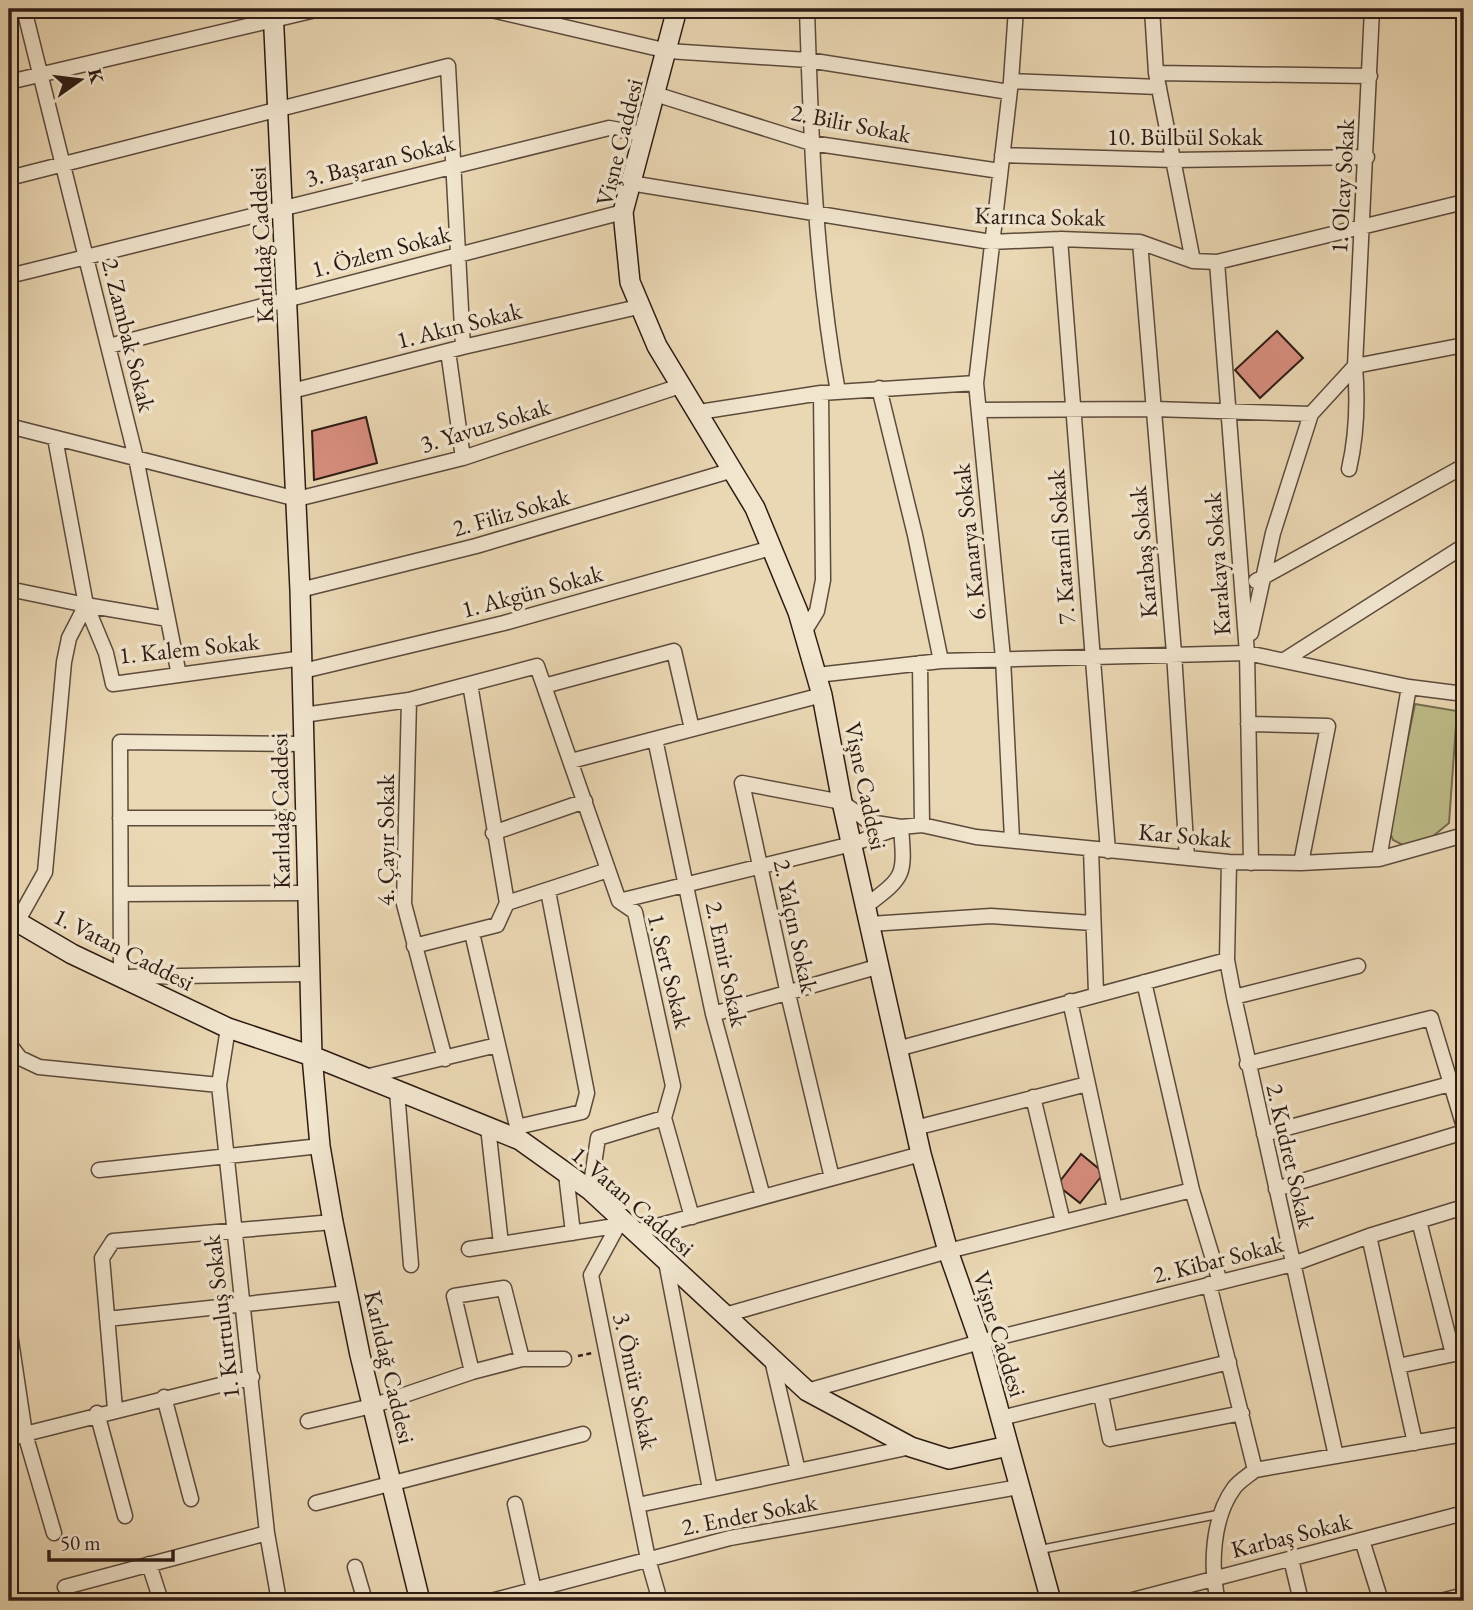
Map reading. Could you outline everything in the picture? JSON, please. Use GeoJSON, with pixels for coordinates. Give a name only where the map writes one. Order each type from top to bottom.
{"type":"FeatureCollection","features":[{"type":"Feature","properties":{"kind":"main road","name":"Vişne Caddesi"},"geometry":{"type":"LineString","coordinates":[[677,9],[668,51],[642,134],[624,212],[630,282],[638,307],[657,346],[733,470],[771,548],[804,632],[822,695],[842,802],[921,1154],[948,1251],[980,1342],[1050,1601]]}},
{"type":"Feature","properties":{"kind":"main road","name":"Karlıdağ Caddesi"},"geometry":{"type":"LineString","coordinates":[[274,14],[303,665],[308,974],[320,1146],[333,1222],[372,1406],[421,1601]]}},
{"type":"Feature","properties":{"kind":"main road","name":"1. Vatan Caddesi"},"geometry":{"type":"LineString","coordinates":[[13,919],[121,977],[228,1028],[312,1056],[488,1127],[519,1134],[566,1174],[590,1190],[624,1226],[807,1391],[911,1447],[949,1459],[1008,1446]]}},
{"type":"Feature","properties":{"kind":"street","name":"2. Zambak Sokak"},"geometry":{"type":"LineString","coordinates":[[24,9],[136,458],[179,675]]}},
{"type":"Feature","properties":{"kind":"street"},"geometry":{"type":"LineString","coordinates":[[9,82],[274,14],[320,9]]}},
{"type":"Feature","properties":{"kind":"street"},"geometry":{"type":"LineString","coordinates":[[487,9],[668,51],[808,60],[1010,87],[1158,80],[1370,76]]}},
{"type":"Feature","properties":{"kind":"street"},"geometry":{"type":"LineString","coordinates":[[807,9],[814,214],[828,339],[838,392]]}},
{"type":"Feature","properties":{"kind":"street","name":"6. Kanarya Sokak"},"geometry":{"type":"LineString","coordinates":[[1012,839],[1003,658],[976,383],[1010,87],[1016,9]]}},
{"type":"Feature","properties":{"kind":"street"},"geometry":{"type":"LineString","coordinates":[[1143,9],[1260,9]]}},
{"type":"Feature","properties":{"kind":"street"},"geometry":{"type":"LineString","coordinates":[[1152,9],[1158,80],[1193,261]]}},
{"type":"Feature","properties":{"kind":"street","name":"1. Olcay Sokak"},"geometry":{"type":"LineString","coordinates":[[1349,470],[1357,415],[1356,366],[1367,158],[1371,9]]}},
{"type":"Feature","properties":{"kind":"street"},"geometry":{"type":"LineString","coordinates":[[9,178],[448,66],[464,347]]}},
{"type":"Feature","properties":{"kind":"street","name":"2. Bilir Sokak"},"geometry":{"type":"LineString","coordinates":[[655,94],[811,143],[1000,171]]}},
{"type":"Feature","properties":{"kind":"street","name":"3. Başaran Sokak"},"geometry":{"type":"LineString","coordinates":[[9,276],[609,128],[642,134]]}},
{"type":"Feature","properties":{"kind":"street","name":"10. Bülbül Sokak"},"geometry":{"type":"LineString","coordinates":[[1002,155],[1174,160],[1367,158]]}},
{"type":"Feature","properties":{"kind":"street","name":"Karınca Sokak"},"geometry":{"type":"LineString","coordinates":[[630,183],[991,242],[1060,239],[1140,242],[1193,261],[1217,262],[1463,202]]}},
{"type":"Feature","properties":{"kind":"street","name":"1. Özlem Sokak"},"geometry":{"type":"LineString","coordinates":[[109,346],[624,212]]}},
{"type":"Feature","properties":{"kind":"street","name":"7. Karanfil Sokak"},"geometry":{"type":"LineString","coordinates":[[1060,239],[1108,851]]}},
{"type":"Feature","properties":{"kind":"street","name":"Karabaş Sokak"},"geometry":{"type":"LineString","coordinates":[[1140,242],[1174,653],[1187,858]]}},
{"type":"Feature","properties":{"kind":"street","name":"Karakaya Sokak"},"geometry":{"type":"LineString","coordinates":[[1217,262],[1247,653],[1251,863]]}},
{"type":"Feature","properties":{"kind":"street","name":"1. Akın Sokak"},"geometry":{"type":"LineString","coordinates":[[292,391],[464,347],[638,307]]}},
{"type":"Feature","properties":{"kind":"street"},"geometry":{"type":"LineString","coordinates":[[1247,653],[1260,579],[1311,414],[1356,366],[1464,345]]}},
{"type":"Feature","properties":{"kind":"street"},"geometry":{"type":"LineString","coordinates":[[448,351],[463,458]]}},
{"type":"Feature","properties":{"kind":"street"},"geometry":{"type":"LineString","coordinates":[[699,412],[821,393],[976,383]]}},
{"type":"Feature","properties":{"kind":"street","name":"3. Yavuz Sokak"},"geometry":{"type":"LineString","coordinates":[[297,499],[463,458],[683,385]]}},
{"type":"Feature","properties":{"kind":"street"},"geometry":{"type":"LineString","coordinates":[[879,388],[915,535],[941,661]]}},
{"type":"Feature","properties":{"kind":"street"},"geometry":{"type":"LineString","coordinates":[[804,632],[817,611],[823,580],[821,393]]}},
{"type":"Feature","properties":{"kind":"street"},"geometry":{"type":"LineString","coordinates":[[979,410],[1154,409],[1311,414]]}},
{"type":"Feature","properties":{"kind":"street"},"geometry":{"type":"LineString","coordinates":[[10,423],[55,438],[297,499]]}},
{"type":"Feature","properties":{"kind":"street"},"geometry":{"type":"LineString","coordinates":[[13,919],[45,872],[64,662],[69,638],[86,605],[55,438]]}},
{"type":"Feature","properties":{"kind":"street"},"geometry":{"type":"LineString","coordinates":[[1242,587],[1464,466]]}},
{"type":"Feature","properties":{"kind":"street","name":"2. Filiz Sokak"},"geometry":{"type":"LineString","coordinates":[[300,590],[476,546],[733,470]]}},
{"type":"Feature","properties":{"kind":"street"},"geometry":{"type":"LineString","coordinates":[[1286,659],[1464,545]]}},
{"type":"Feature","properties":{"kind":"street","name":"1. Akgün Sokak"},"geometry":{"type":"LineString","coordinates":[[303,665],[504,623],[771,548]]}},
{"type":"Feature","properties":{"kind":"street"},"geometry":{"type":"LineString","coordinates":[[9,589],[168,619]]}},
{"type":"Feature","properties":{"kind":"street","name":"1. Kalem Sokak"},"geometry":{"type":"LineString","coordinates":[[86,605],[106,653],[113,684],[179,675],[303,665]]}},
{"type":"Feature","properties":{"kind":"street"},"geometry":{"type":"LineString","coordinates":[[544,686],[674,651],[692,729]]}},
{"type":"Feature","properties":{"kind":"street"},"geometry":{"type":"LineString","coordinates":[[817,675],[941,661],[1247,653],[1286,659],[1409,687],[1464,694]]}},
{"type":"Feature","properties":{"kind":"street"},"geometry":{"type":"LineString","coordinates":[[919,663],[922,825]]}},
{"type":"Feature","properties":{"kind":"street","name":"1. Sert Sokak"},"geometry":{"type":"LineString","coordinates":[[470,684],[537,666],[619,901],[635,912],[673,1086],[664,1118]]}},
{"type":"Feature","properties":{"kind":"street"},"geometry":{"type":"LineString","coordinates":[[303,715],[409,700],[470,684],[493,833],[507,903],[497,925],[414,946]]}},
{"type":"Feature","properties":{"kind":"street"},"geometry":{"type":"LineString","coordinates":[[1379,859],[1409,687]]}},
{"type":"Feature","properties":{"kind":"street"},"geometry":{"type":"LineString","coordinates":[[571,761],[822,695]]}},
{"type":"Feature","properties":{"kind":"street","name":"4. Çayır Sokak"},"geometry":{"type":"LineString","coordinates":[[409,700],[404,904],[444,1059]]}},
{"type":"Feature","properties":{"kind":"street"},"geometry":{"type":"LineString","coordinates":[[1248,724],[1328,726],[1301,863]]}},
{"type":"Feature","properties":{"kind":"street","name":"2. Emir Sokak"},"geometry":{"type":"LineString","coordinates":[[655,739],[713,1014],[763,1197]]}},
{"type":"Feature","properties":{"kind":"street"},"geometry":{"type":"LineString","coordinates":[[303,744],[120,742],[121,977],[308,974]]}},
{"type":"Feature","properties":{"kind":"street","name":"2. Yalçın Sokak"},"geometry":{"type":"LineString","coordinates":[[832,1178],[742,783],[842,802]]}},
{"type":"Feature","properties":{"kind":"street"},"geometry":{"type":"LineString","coordinates":[[493,833],[585,801]]}},
{"type":"Feature","properties":{"kind":"street","name":"Kar Sokak"},"geometry":{"type":"LineString","coordinates":[[842,802],[869,822],[901,827]]}},
{"type":"Feature","properties":{"kind":"street"},"geometry":{"type":"LineString","coordinates":[[120,817],[304,818]]}},
{"type":"Feature","properties":{"kind":"street","name":"Kar Sokak"},"geometry":{"type":"LineString","coordinates":[[619,901],[852,844],[901,827],[922,825],[975,838],[1012,839],[1108,851],[1251,863],[1379,859],[1464,835]]}},
{"type":"Feature","properties":{"kind":"street"},"geometry":{"type":"LineString","coordinates":[[868,915],[898,882],[904,865],[901,827]]}},
{"type":"Feature","properties":{"kind":"street"},"geometry":{"type":"LineString","coordinates":[[1091,849],[1096,993]]}},
{"type":"Feature","properties":{"kind":"street","name":"2. Kudret Sokak"},"geometry":{"type":"LineString","coordinates":[[1229,862],[1227,960],[1247,1064],[1336,1456]]}},
{"type":"Feature","properties":{"kind":"street"},"geometry":{"type":"LineString","coordinates":[[507,903],[608,870]]}},
{"type":"Feature","properties":{"kind":"street"},"geometry":{"type":"LineString","coordinates":[[472,933],[496,1045],[519,1134],[582,1112],[587,1093],[548,891]]}},
{"type":"Feature","properties":{"kind":"street"},"geometry":{"type":"LineString","coordinates":[[121,894],[306,893]]}},
{"type":"Feature","properties":{"kind":"street"},"geometry":{"type":"LineString","coordinates":[[868,915],[991,916],[1092,923]]}},
{"type":"Feature","properties":{"kind":"street"},"geometry":{"type":"LineString","coordinates":[[897,1049],[1096,993],[1227,960]]}},
{"type":"Feature","properties":{"kind":"street"},"geometry":{"type":"LineString","coordinates":[[713,1014],[880,966]]}},
{"type":"Feature","properties":{"kind":"street"},"geometry":{"type":"LineString","coordinates":[[1234,997],[1358,966]]}},
{"type":"Feature","properties":{"kind":"street"},"geometry":{"type":"LineString","coordinates":[[1144,982],[1255,1470]]}},
{"type":"Feature","properties":{"kind":"street"},"geometry":{"type":"LineString","coordinates":[[1070,1001],[1115,1209]]}},
{"type":"Feature","properties":{"kind":"street"},"geometry":{"type":"LineString","coordinates":[[1247,1064],[1431,1018],[1464,1130],[1276,1189]]}},
{"type":"Feature","properties":{"kind":"street","name":"1. Kurtuluş Sokak"},"geometry":{"type":"LineString","coordinates":[[228,1028],[219,1085],[267,1533],[279,1601]]}},
{"type":"Feature","properties":{"kind":"street"},"geometry":{"type":"LineString","coordinates":[[9,1044],[20,1058],[39,1067],[219,1085]]}},
{"type":"Feature","properties":{"kind":"street"},"geometry":{"type":"LineString","coordinates":[[364,1078],[496,1045]]}},
{"type":"Feature","properties":{"kind":"street"},"geometry":{"type":"LineString","coordinates":[[915,1128],[1087,1083]]}},
{"type":"Feature","properties":{"kind":"street"},"geometry":{"type":"LineString","coordinates":[[1264,1134],[1450,1084]]}},
{"type":"Feature","properties":{"kind":"street"},"geometry":{"type":"LineString","coordinates":[[397,1090],[411,1265]]}},
{"type":"Feature","properties":{"kind":"street"},"geometry":{"type":"LineString","coordinates":[[1033,1097],[1063,1222]]}},
{"type":"Feature","properties":{"kind":"street"},"geometry":{"type":"LineString","coordinates":[[590,1190],[598,1138],[664,1118],[692,1217]]}},
{"type":"Feature","properties":{"kind":"street"},"geometry":{"type":"LineString","coordinates":[[488,1127],[501,1244]]}},
{"type":"Feature","properties":{"kind":"street"},"geometry":{"type":"LineString","coordinates":[[99,1171],[320,1146]]}},
{"type":"Feature","properties":{"kind":"street"},"geometry":{"type":"LineString","coordinates":[[469,1249],[692,1217],[921,1154]]}},
{"type":"Feature","properties":{"kind":"street"},"geometry":{"type":"LineString","coordinates":[[566,1174],[573,1233]]}},
{"type":"Feature","properties":{"kind":"street"},"geometry":{"type":"LineString","coordinates":[[724,1315],[948,1251],[1192,1190]]}},
{"type":"Feature","properties":{"kind":"street","name":"2. Kibar Sokak"},"geometry":{"type":"LineString","coordinates":[[807,1391],[980,1342],[1293,1264],[1369,1236],[1464,1207]]}},
{"type":"Feature","properties":{"kind":"street"},"geometry":{"type":"LineString","coordinates":[[1398,1366],[1459,1353],[1419,1221]]}},
{"type":"Feature","properties":{"kind":"street"},"geometry":{"type":"LineString","coordinates":[[115,1409],[102,1258],[113,1241],[333,1222]]}},
{"type":"Feature","properties":{"kind":"street","name":"3. Ömür Sokak"},"geometry":{"type":"LineString","coordinates":[[624,1226],[591,1275],[648,1559],[660,1601]]}},
{"type":"Feature","properties":{"kind":"street"},"geometry":{"type":"LineString","coordinates":[[1369,1236],[1415,1443]]}},
{"type":"Feature","properties":{"kind":"street"},"geometry":{"type":"LineString","coordinates":[[666,1262],[710,1489]]}},
{"type":"Feature","properties":{"kind":"street"},"geometry":{"type":"LineString","coordinates":[[472,1372],[454,1296],[504,1288],[522,1359]]}},
{"type":"Feature","properties":{"kind":"street"},"geometry":{"type":"LineString","coordinates":[[107,1319],[348,1293]]}},
{"type":"Feature","properties":{"kind":"street"},"geometry":{"type":"LineString","coordinates":[[9,1327],[25,1434],[54,1533]]}},
{"type":"Feature","properties":{"kind":"street"},"geometry":{"type":"LineString","coordinates":[[308,1421],[372,1406],[472,1372],[522,1359],[564,1359]]}},
{"type":"Feature","properties":{"kind":"street"},"geometry":{"type":"LineString","coordinates":[[772,1360],[798,1471]]}},
{"type":"Feature","properties":{"kind":"street"},"geometry":{"type":"LineString","coordinates":[[1001,1418],[1229,1362]]}},
{"type":"Feature","properties":{"kind":"street"},"geometry":{"type":"LineString","coordinates":[[9,1438],[97,1413],[251,1377]]}},
{"type":"Feature","properties":{"kind":"street"},"geometry":{"type":"LineString","coordinates":[[1101,1395],[1110,1439],[1242,1413]]}},
{"type":"Feature","properties":{"kind":"street"},"geometry":{"type":"LineString","coordinates":[[164,1397],[191,1499]]}},
{"type":"Feature","properties":{"kind":"street"},"geometry":{"type":"LineString","coordinates":[[97,1413],[125,1516]]}},
{"type":"Feature","properties":{"kind":"street"},"geometry":{"type":"LineString","coordinates":[[316,1503],[583,1434]]}},
{"type":"Feature","properties":{"kind":"street"},"geometry":{"type":"LineString","coordinates":[[1218,1601],[1213,1578],[1220,1514],[1235,1488],[1255,1470],[1464,1437]]}},
{"type":"Feature","properties":{"kind":"street"},"geometry":{"type":"LineString","coordinates":[[638,1505],[911,1447]]}},
{"type":"Feature","properties":{"kind":"street","name":"2. Ender Sokak"},"geometry":{"type":"LineString","coordinates":[[491,1601],[526,1595],[730,1538],[1019,1488]]}},
{"type":"Feature","properties":{"kind":"street"},"geometry":{"type":"LineString","coordinates":[[515,1503],[526,1595]]}},
{"type":"Feature","properties":{"kind":"street","name":"Karbaş Sokak"},"geometry":{"type":"LineString","coordinates":[[1129,1601],[1464,1513]]}},
{"type":"Feature","properties":{"kind":"street"},"geometry":{"type":"LineString","coordinates":[[65,1587],[267,1533]]}},
{"type":"Feature","properties":{"kind":"street"},"geometry":{"type":"LineString","coordinates":[[1362,1540],[1381,1601]]}},
{"type":"Feature","properties":{"kind":"street"},"geometry":{"type":"LineString","coordinates":[[1291,1559],[1301,1601]]}},
{"type":"Feature","properties":{"kind":"street"},"geometry":{"type":"LineString","coordinates":[[149,1564],[161,1601]]}},
{"type":"Feature","properties":{"kind":"street"},"geometry":{"type":"LineString","coordinates":[[355,1567],[365,1601]]}},
{"type":"Feature","properties":{"kind":"street"},"geometry":{"type":"LineString","coordinates":[[1441,1601],[1461,1598]]}},
{"type":"Feature","properties":{"kind":"lane"},"geometry":{"type":"LineString","coordinates":[[1037,1550],[1220,1514]]}},
{"type":"Feature","properties":{"kind":"path"},"geometry":{"type":"LineString","coordinates":[[564,1359],[606,1350]]}},
{"type":"Feature","properties":{"kind":"shaded area"},"geometry":{"type":"Polygon","coordinates":[[[1415,704],[1457,711],[1449,823],[1432,837],[1403,845],[1393,840],[1389,830],[1415,704]]]}},
{"type":"Feature","properties":{"kind":"building"},"geometry":{"type":"Polygon","coordinates":[[[1277,331],[1303,358],[1260,398],[1235,370],[1277,331]]]}},
{"type":"Feature","properties":{"kind":"building"},"geometry":{"type":"Polygon","coordinates":[[[366,417],[377,463],[314,480],[312,431],[366,417]]]}},
{"type":"Feature","properties":{"kind":"building"},"geometry":{"type":"Polygon","coordinates":[[[1081,1154],[1104,1173],[1080,1203],[1057,1185],[1081,1154]]]}}]}
